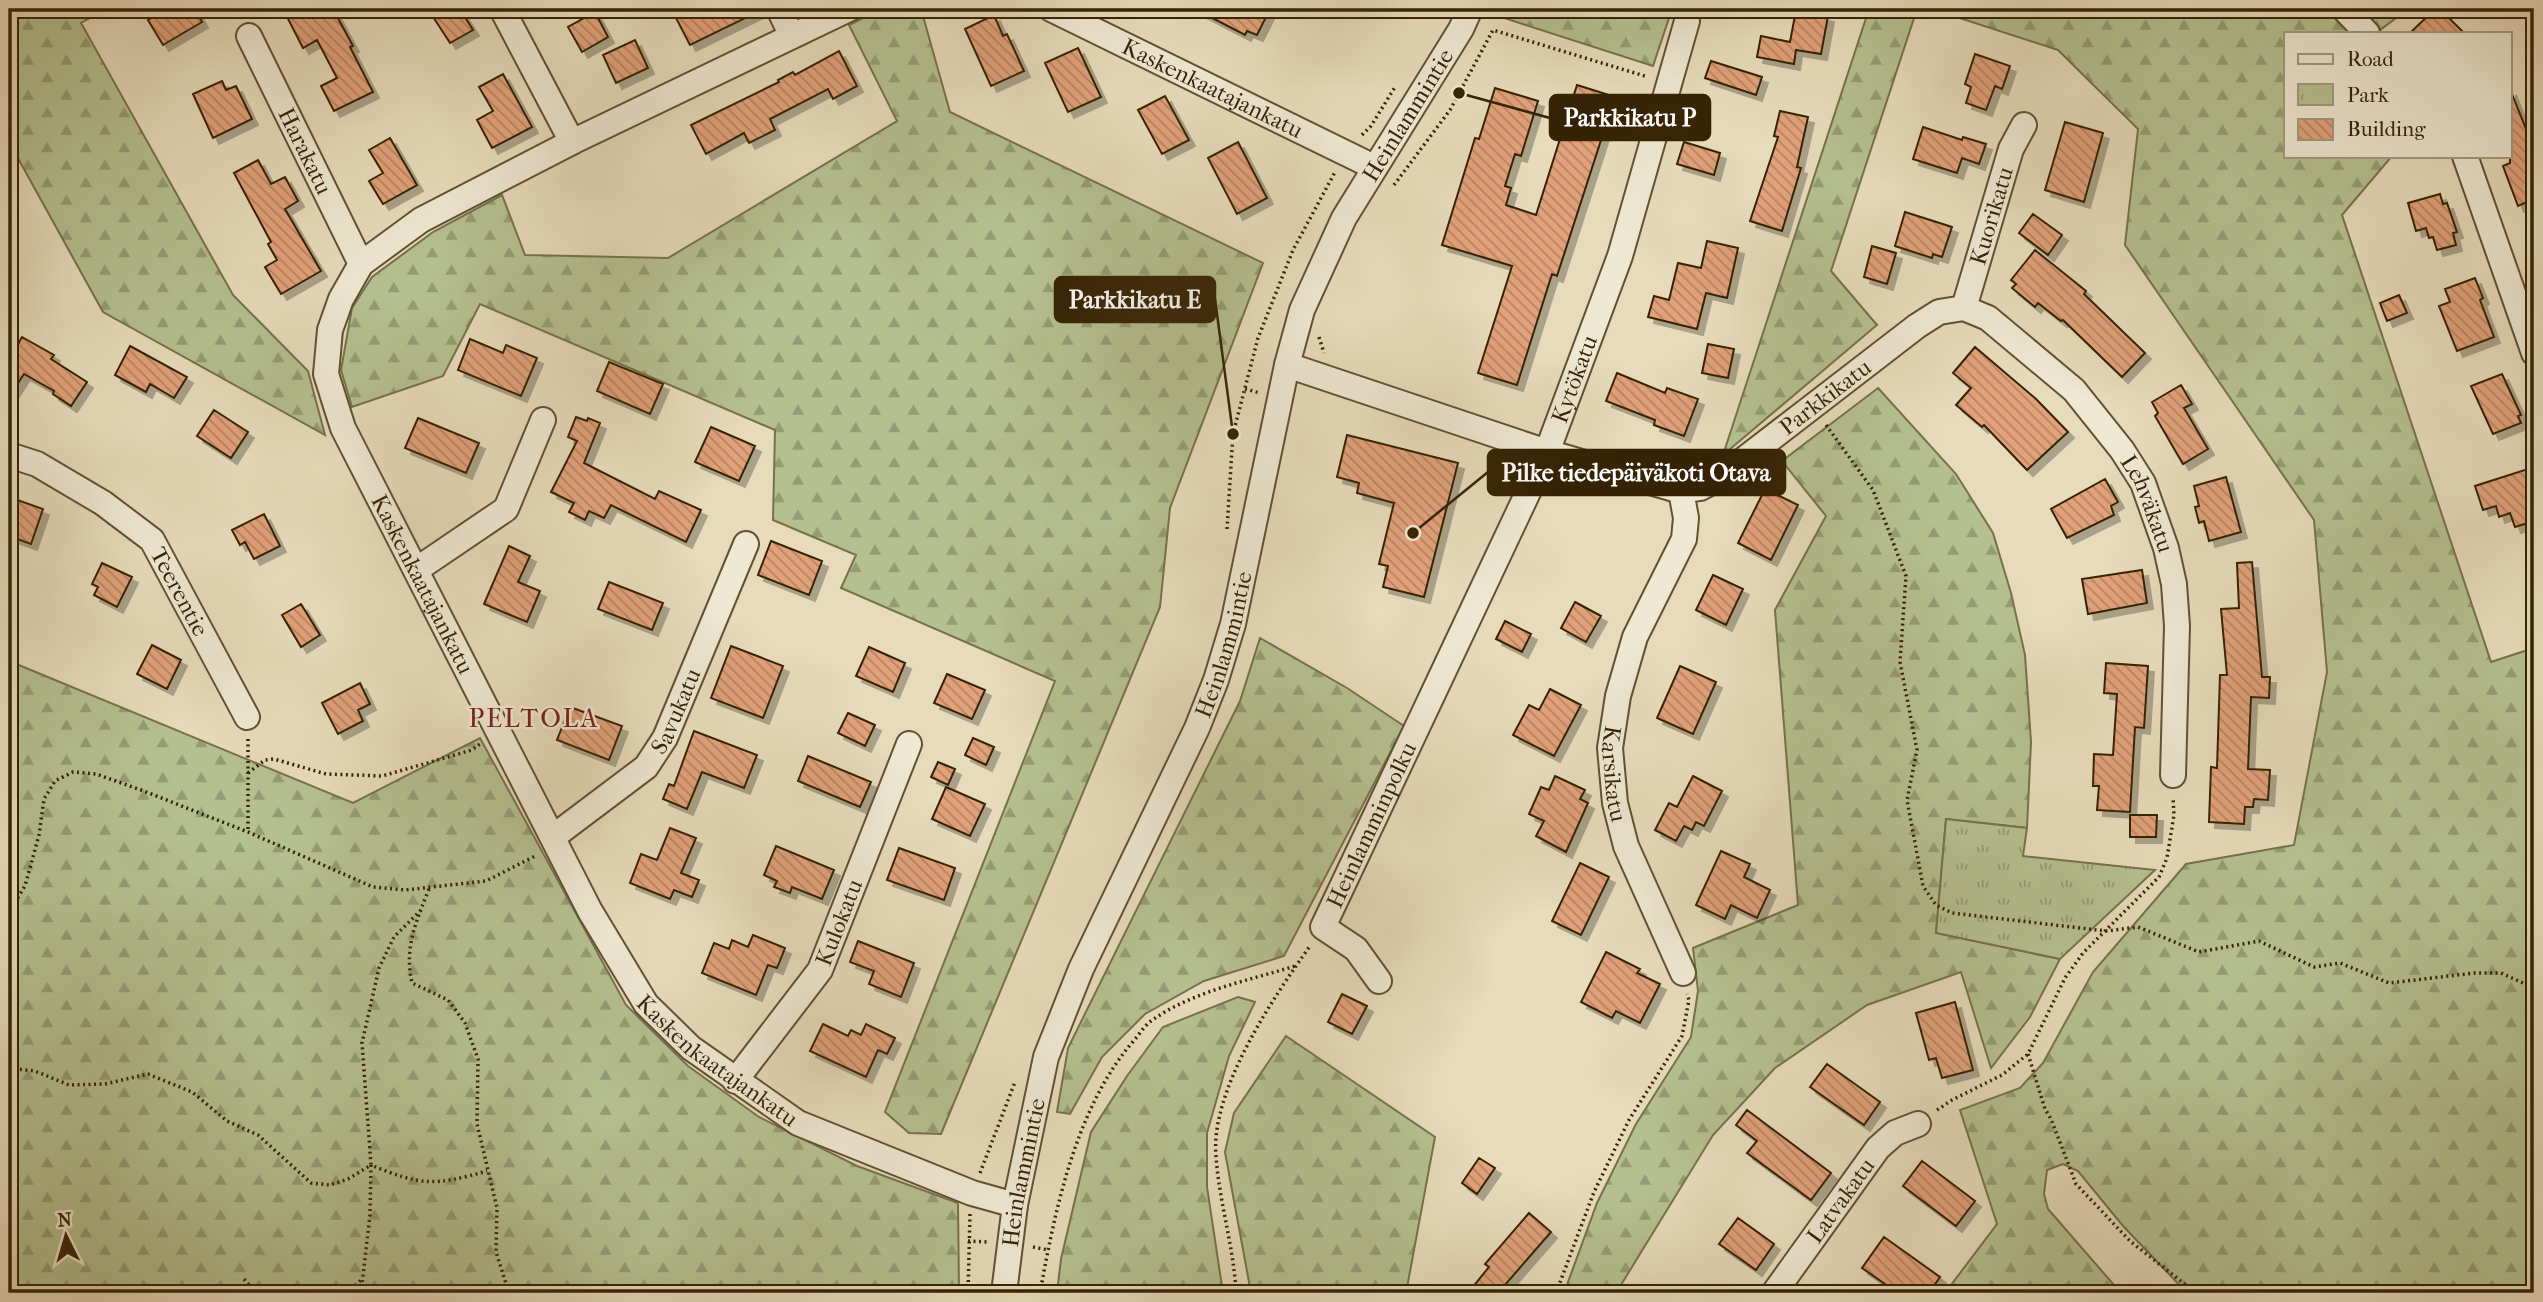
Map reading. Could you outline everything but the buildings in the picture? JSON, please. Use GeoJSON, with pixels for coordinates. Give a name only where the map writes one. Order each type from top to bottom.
{"type":"FeatureCollection","features":[{"type":"Feature","properties":{"kind":"street"},"geometry":{"type":"LineString","coordinates":[[502,9],[572,142]]}},
{"type":"Feature","properties":{"kind":"street"},"geometry":{"type":"LineString","coordinates":[[779,9],[792,36]]}},
{"type":"Feature","properties":{"kind":"street","name":"Kaskenkaatajankatu"},"geometry":{"type":"LineString","coordinates":[[849,9],[572,142],[421,220],[361,264],[341,299],[330,330],[326,374],[343,428],[590,911],[646,1003],[691,1048],[798,1123],[972,1193],[1015,1205]]}},
{"type":"Feature","properties":{"kind":"street","name":"Kaskenkaatajankatu"},"geometry":{"type":"LineString","coordinates":[[1051,9],[1374,167]]}},
{"type":"Feature","properties":{"kind":"street","name":"Heinlammintie"},"geometry":{"type":"LineString","coordinates":[[1004,1293],[1015,1205],[1046,1057],[1081,969],[1197,728],[1216,680],[1233,624],[1287,365],[1302,310],[1344,218],[1461,29],[1470,9]]}},
{"type":"Feature","properties":{"kind":"street"},"geometry":{"type":"LineString","coordinates":[[2344,9],[2366,32]]}},
{"type":"Feature","properties":{"kind":"street","name":"Kytökatu"},"geometry":{"type":"LineString","coordinates":[[1420,720],[1547,452],[1620,256],[1687,21]]}},
{"type":"Feature","properties":{"kind":"street","name":"Harakatu"},"geometry":{"type":"LineString","coordinates":[[249,36],[361,264]]}},
{"type":"Feature","properties":{"kind":"street","name":"Kuorikatu"},"geometry":{"type":"LineString","coordinates":[[1964,308],[2011,149],[2024,125]]}},
{"type":"Feature","properties":{"kind":"street"},"geometry":{"type":"LineString","coordinates":[[2466,158],[2534,353]]}},
{"type":"Feature","properties":{"kind":"street","name":"Parkkikatu"},"geometry":{"type":"LineString","coordinates":[[1681,491],[1700,488],[1721,477],[1917,326],[1939,312],[1964,308]]}},
{"type":"Feature","properties":{"kind":"street","name":"Lehväkatu"},"geometry":{"type":"LineString","coordinates":[[1964,308],[1988,318],[2074,390],[2122,450],[2143,483],[2166,548],[2174,584],[2177,626],[2173,775]]}},
{"type":"Feature","properties":{"kind":"street"},"geometry":{"type":"LineString","coordinates":[[1287,365],[1547,452],[1681,491]]}},
{"type":"Feature","properties":{"kind":"street"},"geometry":{"type":"LineString","coordinates":[[416,570],[506,509],[543,419]]}},
{"type":"Feature","properties":{"kind":"street","name":"Teerentie"},"geometry":{"type":"LineString","coordinates":[[9,455],[37,464],[103,503],[152,540],[247,717]]}},
{"type":"Feature","properties":{"kind":"street","name":"Karsikatu"},"geometry":{"type":"LineString","coordinates":[[1681,491],[1686,518],[1684,539],[1635,637],[1618,696],[1610,748],[1615,803],[1626,846],[1683,974]]}},
{"type":"Feature","properties":{"kind":"street","name":"Savukatu"},"geometry":{"type":"LineString","coordinates":[[552,837],[646,767],[665,737],[746,544]]}},
{"type":"Feature","properties":{"kind":"street","name":"Heinlamminpolku"},"geometry":{"type":"LineString","coordinates":[[1323,927],[1420,720]]}},
{"type":"Feature","properties":{"kind":"street","name":"Kulokatu"},"geometry":{"type":"LineString","coordinates":[[735,1081],[820,970],[909,744]]}},
{"type":"Feature","properties":{"kind":"street"},"geometry":{"type":"LineString","coordinates":[[1323,927],[1356,949],[1378,981]]}},
{"type":"Feature","properties":{"kind":"street","name":"Latvakatu"},"geometry":{"type":"LineString","coordinates":[[1774,1293],[1878,1148],[1895,1133],[1918,1124]]}},
{"type":"Feature","properties":{"kind":"path"},"geometry":{"type":"LineString","coordinates":[[1388,193],[1450,110],[1493,30],[1669,84]]}},
{"type":"Feature","properties":{"kind":"path"},"geometry":{"type":"LineString","coordinates":[[1226,538],[1233,434],[1258,338],[1293,250],[1345,153],[1371,126],[1401,78]]}},
{"type":"Feature","properties":{"kind":"path"},"geometry":{"type":"LineString","coordinates":[[1319,376],[1326,358],[1318,336],[1320,328]]}},
{"type":"Feature","properties":{"kind":"path"},"geometry":{"type":"LineString","coordinates":[[1245,389],[1280,397]]}},
{"type":"Feature","properties":{"kind":"path"},"geometry":{"type":"LineString","coordinates":[[1812,406],[1873,490],[1906,576],[1900,662],[1917,750],[1907,800],[1923,886],[1936,905],[1952,913],[2106,931],[2138,927],[2199,952],[2259,941],[2315,967],[2340,963],[2389,983],[2475,973],[2501,973],[2534,988]]}},
{"type":"Feature","properties":{"kind":"path"},"geometry":{"type":"LineString","coordinates":[[247,717],[248,832]]}},
{"type":"Feature","properties":{"kind":"path"},"geometry":{"type":"LineString","coordinates":[[248,773],[265,760],[274,759],[326,774],[382,776],[472,750],[489,739],[496,727]]}},
{"type":"Feature","properties":{"kind":"path"},"geometry":{"type":"LineString","coordinates":[[9,912],[25,886],[44,799],[55,781],[73,772],[96,774],[248,832],[373,887],[405,890],[486,881],[533,859],[552,837]]}},
{"type":"Feature","properties":{"kind":"path"},"geometry":{"type":"LineString","coordinates":[[1918,1124],[1952,1100],[2002,1075],[2028,1054],[2065,978],[2083,953],[2159,877],[2167,858],[2174,815],[2173,775]]}},
{"type":"Feature","properties":{"kind":"path"},"geometry":{"type":"LineString","coordinates":[[429,888],[408,962],[412,983],[447,1000],[465,1023],[478,1059],[477,1124],[497,1208],[496,1252],[509,1293]]}},
{"type":"Feature","properties":{"kind":"path"},"geometry":{"type":"LineString","coordinates":[[360,1293],[370,1215],[371,1165],[362,1043],[379,968],[394,937],[421,910]]}},
{"type":"Feature","properties":{"kind":"path"},"geometry":{"type":"LineString","coordinates":[[1236,1293],[1215,1154],[1218,1113],[1246,1048],[1295,967],[1323,927]]}},
{"type":"Feature","properties":{"kind":"path"},"geometry":{"type":"LineString","coordinates":[[1040,1293],[1048,1250],[1079,1134],[1117,1061],[1149,1023],[1190,999],[1295,967]]}},
{"type":"Feature","properties":{"kind":"path"},"geometry":{"type":"LineString","coordinates":[[1556,1293],[1600,1180],[1629,1120],[1682,1036],[1689,1000],[1683,974]]}},
{"type":"Feature","properties":{"kind":"path"},"geometry":{"type":"LineString","coordinates":[[2028,1054],[2045,1109],[2052,1119],[2076,1184],[2130,1241],[2196,1293]]}},
{"type":"Feature","properties":{"kind":"path"},"geometry":{"type":"LineString","coordinates":[[9,1068],[35,1071],[69,1085],[104,1084],[148,1074],[192,1092],[227,1121],[258,1135],[311,1183],[330,1185],[348,1180],[371,1165]]}},
{"type":"Feature","properties":{"kind":"path"},"geometry":{"type":"LineString","coordinates":[[968,1293],[972,1193],[1016,1082]]}},
{"type":"Feature","properties":{"kind":"path"},"geometry":{"type":"LineString","coordinates":[[371,1165],[410,1181],[448,1182],[488,1170]]}},
{"type":"Feature","properties":{"kind":"path"},"geometry":{"type":"LineString","coordinates":[[244,1279],[257,1293]]}},
{"type":"Feature","properties":{"kind":"path"},"geometry":{"type":"LineString","coordinates":[[347,1293],[361,1280]]}},
{"type":"Feature","properties":{"kind":"green space"},"geometry":{"type":"Polygon","coordinates":[[[9,9],[106,9],[81,23],[233,295],[308,371],[325,435],[103,312],[9,142],[9,9]]]}},
{"type":"Feature","properties":{"kind":"green space"},"geometry":{"type":"Polygon","coordinates":[[[881,9],[921,9],[950,112],[1263,263],[1170,508],[1160,607],[941,1134],[909,1133],[885,1112],[1055,681],[841,588],[856,555],[773,520],[775,430],[480,304],[443,376],[352,407],[341,370],[352,308],[372,277],[433,232],[502,195],[525,255],[668,258],[897,121],[849,25],[881,9]]]}},
{"type":"Feature","properties":{"kind":"green space"},"geometry":{"type":"Polygon","coordinates":[[[1508,9],[1672,9],[1653,66],[1504,18],[1508,9]]]}},
{"type":"Feature","properties":{"kind":"green space"},"geometry":{"type":"Polygon","coordinates":[[[1869,9],[1917,9],[1831,271],[1877,325],[1723,455],[1869,9]]]}},
{"type":"Feature","properties":{"kind":"green space"},"geometry":{"type":"Polygon","coordinates":[[[1932,9],[2329,9],[2353,32],[2284,32],[2284,158],[2390,158],[2342,215],[2491,662],[2534,648],[2534,1293],[2187,1293],[2123,1226],[2078,1171],[2063,1164],[2047,1170],[2044,1194],[2048,1209],[2121,1293],[1945,1293],[1997,1224],[1960,1110],[2020,1088],[2043,1063],[2093,972],[2186,864],[2294,845],[2327,672],[2314,520],[2125,245],[2138,129],[2058,50],[1932,9]]]}},
{"type":"Feature","properties":{"kind":"green space"},"geometry":{"type":"Polygon","coordinates":[[[2364,9],[2408,9],[2380,30],[2364,9]]]}},
{"type":"Feature","properties":{"kind":"green space"},"geometry":{"type":"Polygon","coordinates":[[[1878,388],[1956,474],[1993,533],[2011,593],[2025,655],[2031,742],[2027,828],[1946,819],[1936,933],[2060,959],[2030,1017],[1991,1068],[1961,972],[1867,1005],[1775,1068],[1713,1135],[1616,1293],[1564,1293],[1597,1203],[1636,1124],[1691,1037],[1698,991],[1693,948],[1798,905],[1775,610],[1826,516],[1782,461],[1878,388]]]}},
{"type":"Feature","properties":{"kind":"green space"},"geometry":{"type":"Polygon","coordinates":[[[1260,638],[1347,688],[1404,726],[1284,956],[1204,981],[1145,1014],[1102,1057],[1070,1114],[1057,1112],[1068,1048],[1240,701],[1260,638]]]}},
{"type":"Feature","properties":{"kind":"green space"},"geometry":{"type":"Polygon","coordinates":[[[9,661],[353,803],[480,738],[626,1005],[688,1066],[759,1117],[857,1166],[958,1203],[959,1293],[9,1293],[9,661]]]}},
{"type":"Feature","properties":{"kind":"green space"},"geometry":{"type":"Polygon","coordinates":[[[1946,819],[2027,828],[2023,856],[2155,870],[2060,959],[1936,933],[1946,819]]]}},
{"type":"Feature","properties":{"kind":"green space"},"geometry":{"type":"Polygon","coordinates":[[[1238,997],[1255,1002],[1229,1056],[1207,1133],[1207,1187],[1223,1293],[1057,1293],[1061,1259],[1091,1132],[1163,1027],[1238,997]]]}},
{"type":"Feature","properties":{"kind":"green space"},"geometry":{"type":"Polygon","coordinates":[[[1286,1036],[1435,1137],[1406,1293],[1251,1293],[1225,1152],[1234,1113],[1286,1036]]]}},
{"type":"Feature","properties":{"kind":"place","name":"Parkkikatu P"},"geometry":{"type":"Point","coordinates":[1459,93]}},
{"type":"Feature","properties":{"kind":"place","name":"Parkkikatu E"},"geometry":{"type":"Point","coordinates":[1233,434]}},
{"type":"Feature","properties":{"kind":"place","name":"Pilke tiedepäiväkoti Otava"},"geometry":{"type":"Point","coordinates":[1413,533]}},
{"type":"Feature","properties":{"kind":"district","name":"PELTOLA"},"geometry":{"type":"Point","coordinates":[534,718]}}]}
